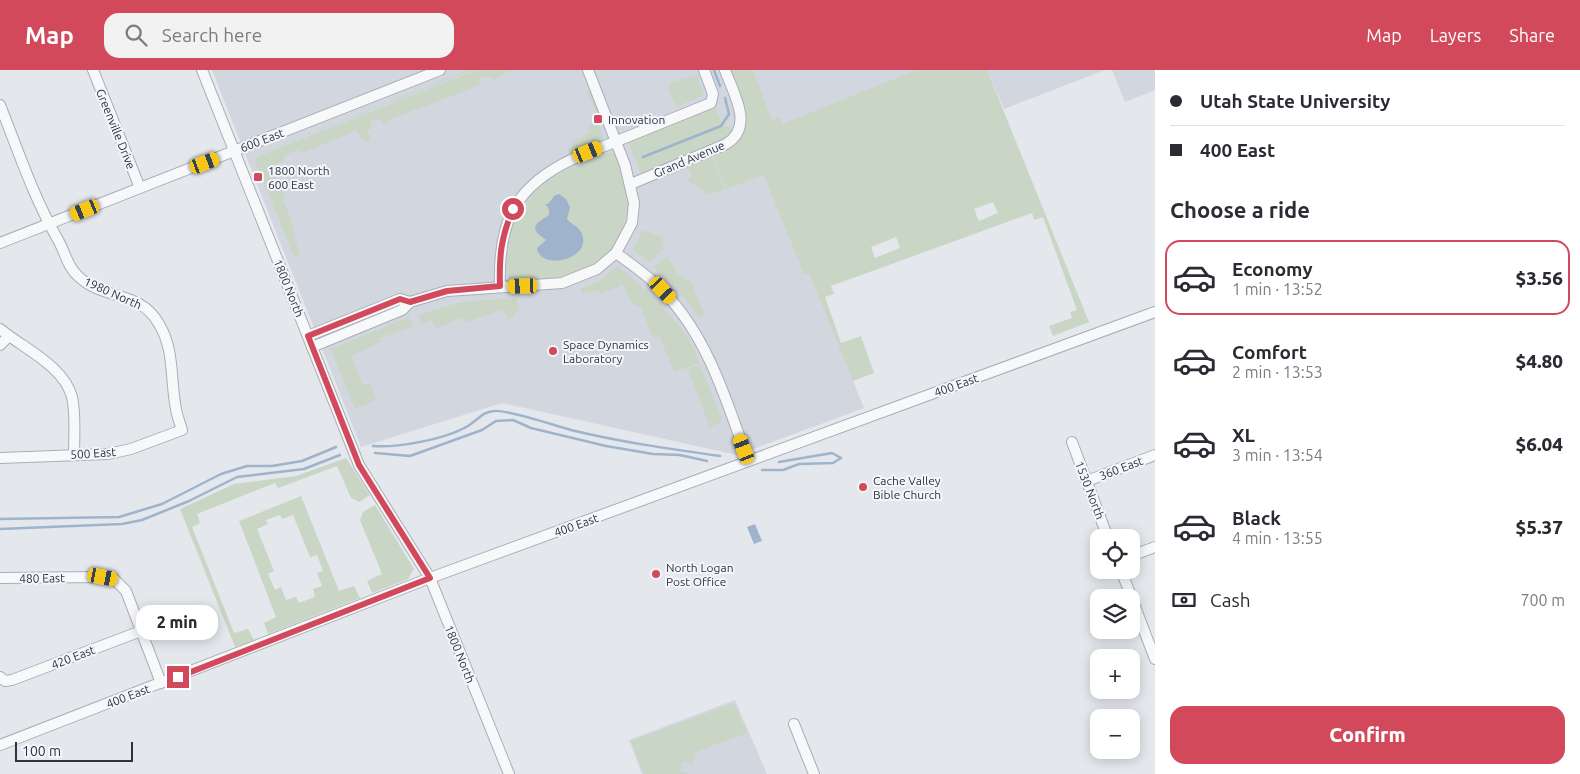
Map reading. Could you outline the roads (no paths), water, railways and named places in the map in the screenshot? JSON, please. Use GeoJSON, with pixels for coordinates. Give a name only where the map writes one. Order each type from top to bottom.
{"type":"FeatureCollection","features":[{"type":"Feature","properties":{"kind":"street","name":"Greenville Drive"},"geometry":{"type":"LineString","coordinates":[[93,70],[140,188]]}},
{"type":"Feature","properties":{"kind":"street","name":"1800 North"},"geometry":{"type":"LineString","coordinates":[[202,70],[359,465],[430,578],[509,774]]}},
{"type":"Feature","properties":{"kind":"street","name":"600 East"},"geometry":{"type":"LineString","coordinates":[[0,243],[440,70]]}},
{"type":"Feature","properties":{"kind":"street"},"geometry":{"type":"LineString","coordinates":[[312,346],[402,310],[410,302],[447,291],[562,283],[597,269],[616,253],[632,223],[634,203],[631,184],[588,70]]}},
{"type":"Feature","properties":{"kind":"street"},"geometry":{"type":"LineString","coordinates":[[500,286],[499,256],[503,234],[513,209],[529,187],[560,165],[615,141],[711,104],[713,94],[704,70]]}},
{"type":"Feature","properties":{"kind":"street","name":"Grand Avenue"},"geometry":{"type":"LineString","coordinates":[[631,184],[726,144],[735,137],[741,127],[742,116],[725,70]]}},
{"type":"Feature","properties":{"kind":"street","name":"1980 North"},"geometry":{"type":"LineString","coordinates":[[0,105],[42,211],[69,265],[78,277],[89,285],[137,301],[149,310],[158,322],[171,352],[176,408],[182,430]]}},
{"type":"Feature","properties":{"kind":"street"},"geometry":{"type":"LineString","coordinates":[[616,253],[644,273],[663,290],[691,326],[710,360],[748,461]]}},
{"type":"Feature","properties":{"kind":"street"},"geometry":{"type":"LineString","coordinates":[[308,336],[400,299],[410,302]]}},
{"type":"Feature","properties":{"kind":"street","name":"400 East"},"geometry":{"type":"LineString","coordinates":[[0,745],[430,578],[1155,312]]}},
{"type":"Feature","properties":{"kind":"street"},"geometry":{"type":"LineString","coordinates":[[0,329],[54,370],[69,389],[72,399],[74,455]]}},
{"type":"Feature","properties":{"kind":"street"},"geometry":{"type":"LineString","coordinates":[[0,345],[9,336]]}},
{"type":"Feature","properties":{"kind":"street","name":"500 East"},"geometry":{"type":"LineString","coordinates":[[0,458],[108,454],[131,449],[182,430]]}},
{"type":"Feature","properties":{"kind":"street","name":"1530 North"},"geometry":{"type":"LineString","coordinates":[[1072,442],[1105,529]]}},
{"type":"Feature","properties":{"kind":"street","name":"360 East"},"geometry":{"type":"LineString","coordinates":[[1087,481],[1155,455]]}},
{"type":"Feature","properties":{"kind":"street"},"geometry":{"type":"LineString","coordinates":[[1140,553],[1155,547]]}},
{"type":"Feature","properties":{"kind":"street","name":"480 East"},"geometry":{"type":"LineString","coordinates":[[0,578],[103,577],[114,579],[126,591],[141,631]]}},
{"type":"Feature","properties":{"kind":"street"},"geometry":{"type":"LineString","coordinates":[[1124,579],[1155,658]]}},
{"type":"Feature","properties":{"kind":"street"},"geometry":{"type":"LineString","coordinates":[[141,631],[161,683]]}},
{"type":"Feature","properties":{"kind":"street","name":"420 East"},"geometry":{"type":"LineString","coordinates":[[2,679],[141,631]]}},
{"type":"Feature","properties":{"kind":"street"},"geometry":{"type":"LineString","coordinates":[[794,724],[814,774]]}},
{"type":"Feature","properties":{"kind":"water"},"geometry":{"type":"Polygon","coordinates":[[[559,194],[566,199],[570,207],[567,219],[580,230],[583,241],[580,249],[574,255],[556,261],[540,255],[537,248],[546,240],[535,229],[537,223],[549,215],[549,209],[545,204],[548,204],[555,195],[559,194]]]}},
{"type":"Feature","properties":{"kind":"water"},"geometry":{"type":"Polygon","coordinates":[[[755,524],[762,541],[754,544],[747,527],[755,524]]]}},
{"type":"Feature","properties":{"kind":"waterway"},"geometry":{"type":"LineString","coordinates":[[714,70],[720,86]]}},
{"type":"Feature","properties":{"kind":"waterway"},"geometry":{"type":"LineString","coordinates":[[643,157],[721,126],[729,114],[725,98]]}},
{"type":"Feature","properties":{"kind":"waterway"},"geometry":{"type":"LineString","coordinates":[[373,446],[395,446],[435,439],[459,431],[486,413],[500,411],[608,438],[720,456]]}},
{"type":"Feature","properties":{"kind":"waterway"},"geometry":{"type":"LineString","coordinates":[[375,453],[410,456],[482,430],[496,421],[513,420],[531,428],[606,446],[653,454],[680,455],[707,461]]}},
{"type":"Feature","properties":{"kind":"waterway"},"geometry":{"type":"LineString","coordinates":[[0,519],[119,517],[162,504],[221,474],[247,466],[272,466],[302,461],[336,447]]}},
{"type":"Feature","properties":{"kind":"waterway"},"geometry":{"type":"LineString","coordinates":[[779,462],[832,453],[841,458]]}},
{"type":"Feature","properties":{"kind":"waterway"},"geometry":{"type":"LineString","coordinates":[[0,529],[122,524],[142,520],[189,501],[237,477],[304,469],[340,455]]}},
{"type":"Feature","properties":{"kind":"waterway"},"geometry":{"type":"LineString","coordinates":[[762,470],[783,470],[799,464],[833,463],[841,458]]}},
{"type":"Feature","properties":{"kind":"place","name":"Innovation"},"geometry":{"type":"Point","coordinates":[598,119]}},
{"type":"Feature","properties":{"kind":"place","name":"1800 North 600 East"},"geometry":{"type":"Point","coordinates":[258,177]}},
{"type":"Feature","properties":{"kind":"place","name":"Space Dynamics Laboratory"},"geometry":{"type":"Point","coordinates":[553,351]}},
{"type":"Feature","properties":{"kind":"place","name":"Cache Valley Bible Church"},"geometry":{"type":"Point","coordinates":[863,487]}},
{"type":"Feature","properties":{"kind":"place","name":"North Logan Post Office"},"geometry":{"type":"Point","coordinates":[656,574]}}]}
